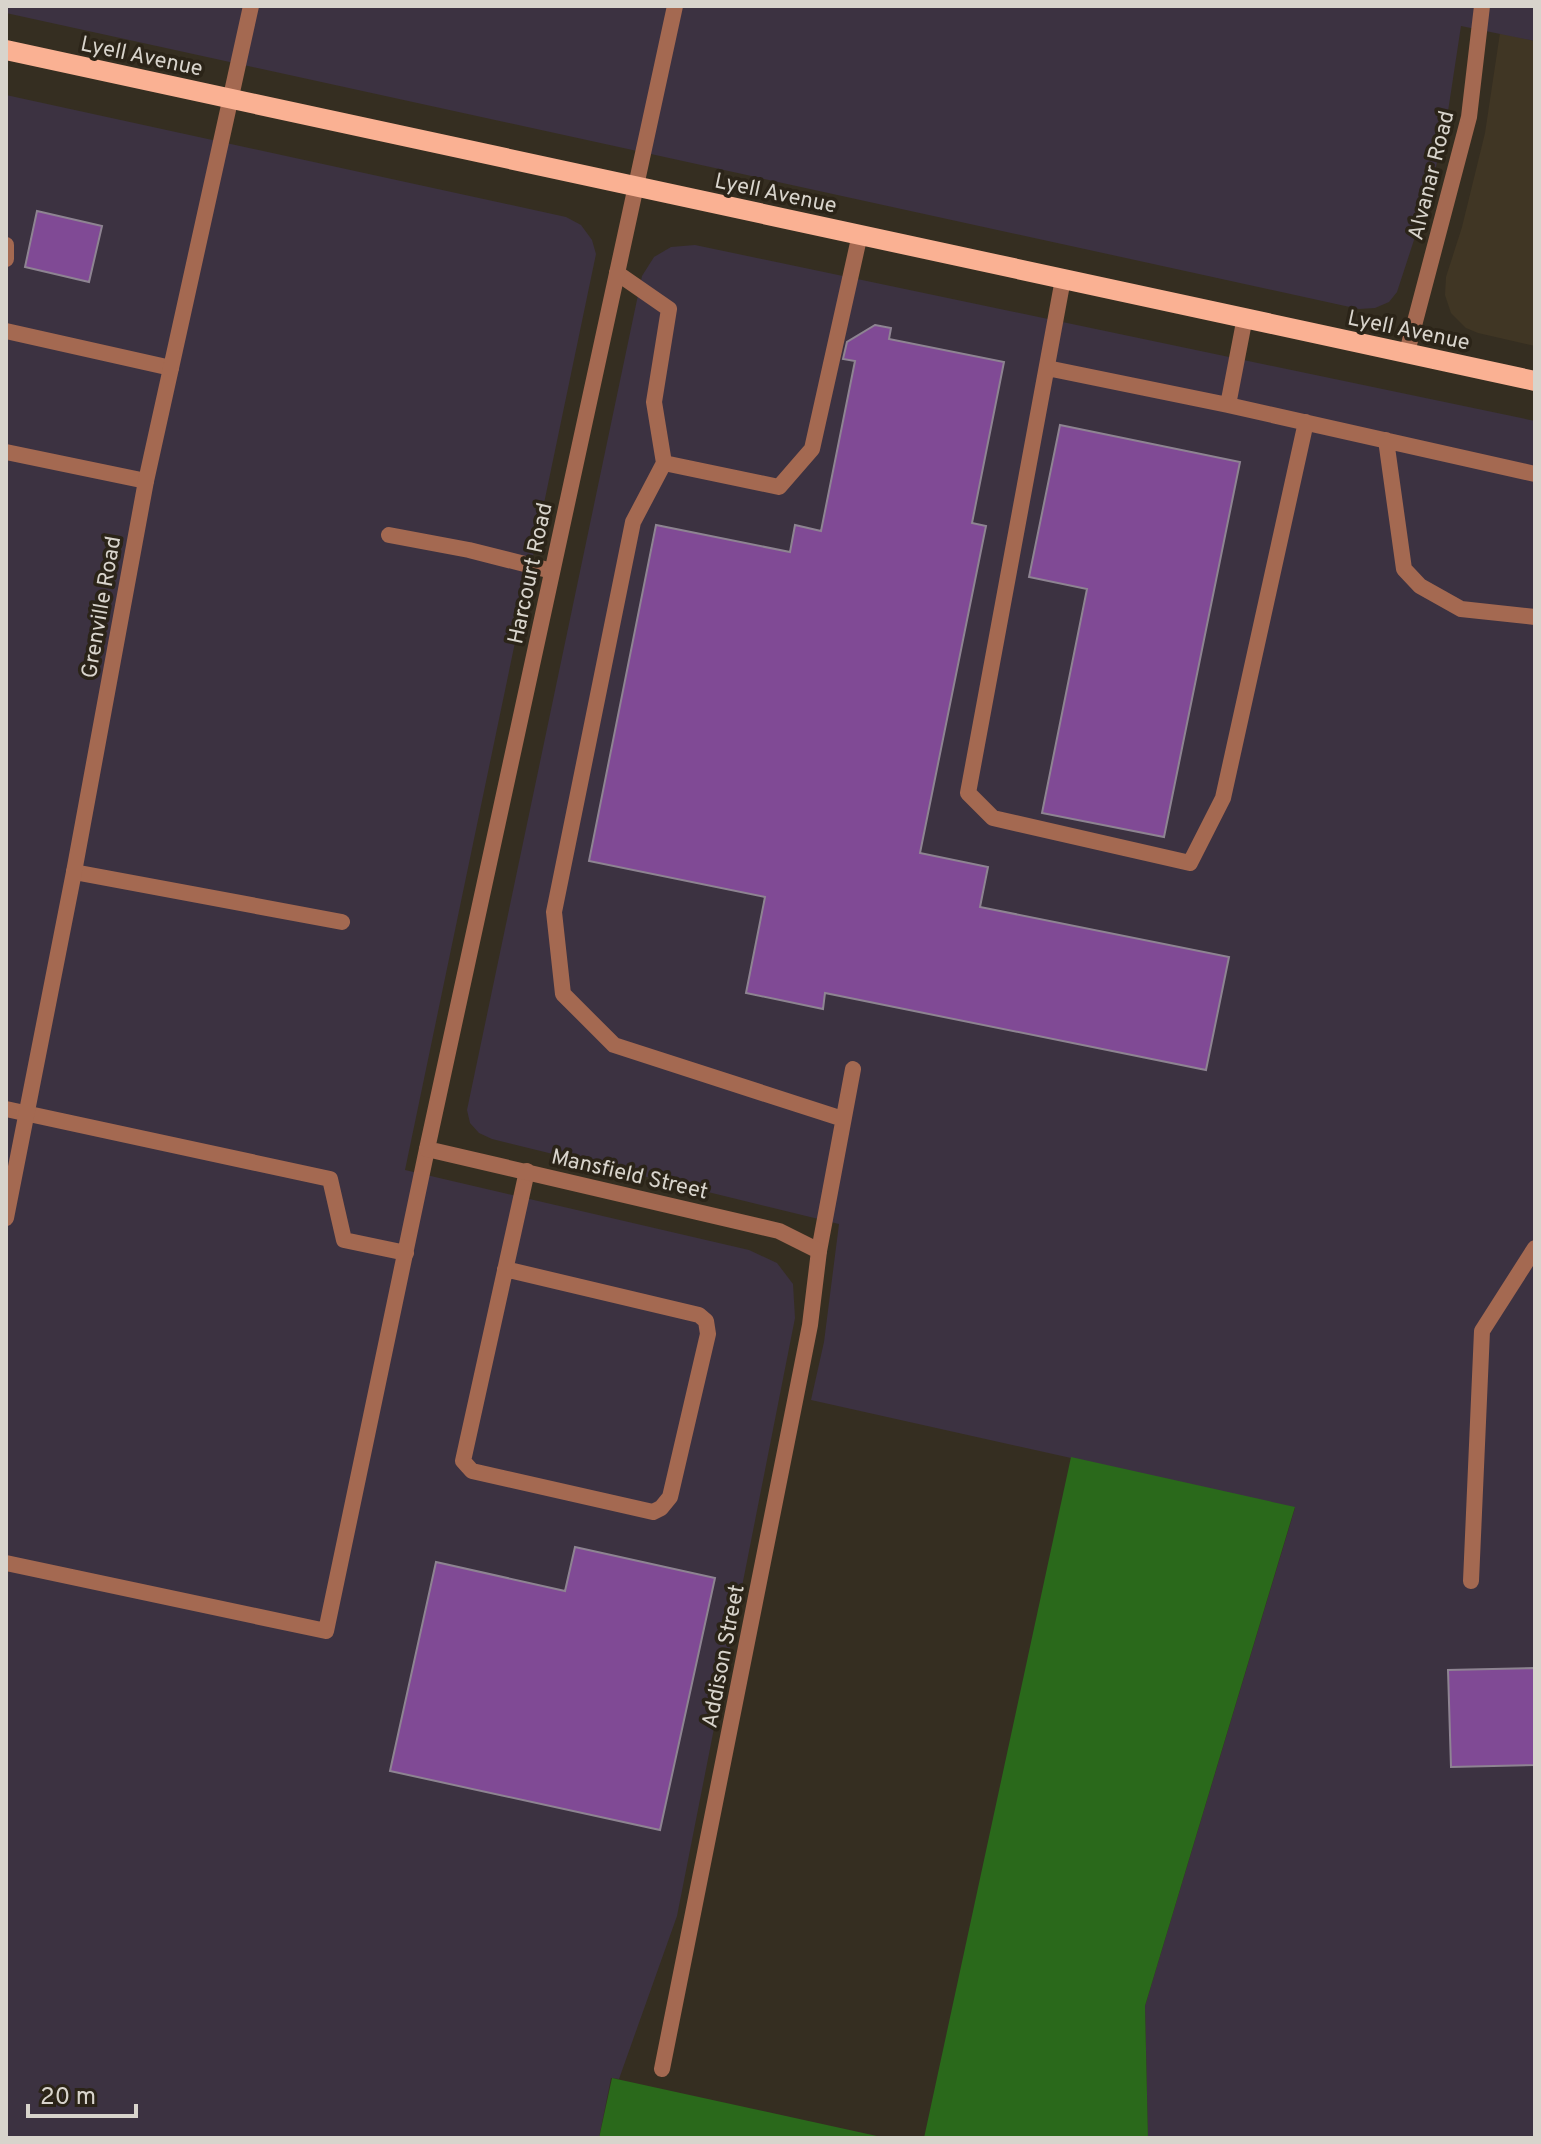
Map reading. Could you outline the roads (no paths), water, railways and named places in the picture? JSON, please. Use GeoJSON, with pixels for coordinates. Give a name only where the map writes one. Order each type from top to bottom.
{"type":"FeatureCollection","features":[{"type":"Feature","properties":{"kind":"main road","name":"Lyell Avenue"},"geometry":{"type":"LineString","coordinates":[[6,50],[1535,381]]}},
{"type":"Feature","properties":{"kind":"street","name":"Grenville Road"},"geometry":{"type":"LineString","coordinates":[[6,1218],[146,481],[251,6]]}},
{"type":"Feature","properties":{"kind":"street","name":"Harcourt Road"},"geometry":{"type":"LineString","coordinates":[[6,1563],[326,1631],[427,1149],[675,6]]}},
{"type":"Feature","properties":{"kind":"street","name":"Alvanar Road"},"geometry":{"type":"LineString","coordinates":[[1407,352],[1469,117],[1482,6]]}},
{"type":"Feature","properties":{"kind":"street"},"geometry":{"type":"LineString","coordinates":[[664,463],[779,487],[812,449],[860,234]]}},
{"type":"Feature","properties":{"kind":"street"},"geometry":{"type":"LineString","coordinates":[[6,245],[6,259]]}},
{"type":"Feature","properties":{"kind":"street"},"geometry":{"type":"LineString","coordinates":[[617,273],[669,309],[654,402],[664,463],[633,522],[554,912],[563,994],[614,1045],[843,1119]]}},
{"type":"Feature","properties":{"kind":"street"},"geometry":{"type":"LineString","coordinates":[[1063,279],[968,793],[993,818],[1190,863],[1223,798],[1306,422]]}},
{"type":"Feature","properties":{"kind":"street"},"geometry":{"type":"LineString","coordinates":[[1228,405],[1245,317]]}},
{"type":"Feature","properties":{"kind":"street"},"geometry":{"type":"LineString","coordinates":[[6,331],[171,368]]}},
{"type":"Feature","properties":{"kind":"street"},"geometry":{"type":"LineString","coordinates":[[1047,368],[1535,474]]}},
{"type":"Feature","properties":{"kind":"street"},"geometry":{"type":"LineString","coordinates":[[1386,440],[1404,569],[1420,586],[1461,609],[1535,617]]}},
{"type":"Feature","properties":{"kind":"street"},"geometry":{"type":"LineString","coordinates":[[6,452],[146,481]]}},
{"type":"Feature","properties":{"kind":"street"},"geometry":{"type":"LineString","coordinates":[[389,535],[469,550],[552,571]]}},
{"type":"Feature","properties":{"kind":"street"},"geometry":{"type":"LineString","coordinates":[[74,872],[342,922]]}},
{"type":"Feature","properties":{"kind":"street","name":"Addison Street"},"geometry":{"type":"LineString","coordinates":[[662,2069],[810,1325],[819,1251],[853,1069]]}},
{"type":"Feature","properties":{"kind":"street"},"geometry":{"type":"LineString","coordinates":[[6,1109],[330,1179],[344,1240],[406,1253]]}},
{"type":"Feature","properties":{"kind":"street","name":"Mansfield Street"},"geometry":{"type":"LineString","coordinates":[[427,1149],[779,1231],[819,1251]]}},
{"type":"Feature","properties":{"kind":"street"},"geometry":{"type":"LineString","coordinates":[[505,1269],[699,1315],[706,1321],[708,1334],[670,1497],[661,1508],[653,1512],[472,1471],[463,1461],[505,1269],[527,1171]]}},
{"type":"Feature","properties":{"kind":"street"},"geometry":{"type":"LineString","coordinates":[[1471,1581],[1482,1331],[1535,1248]]}}]}
